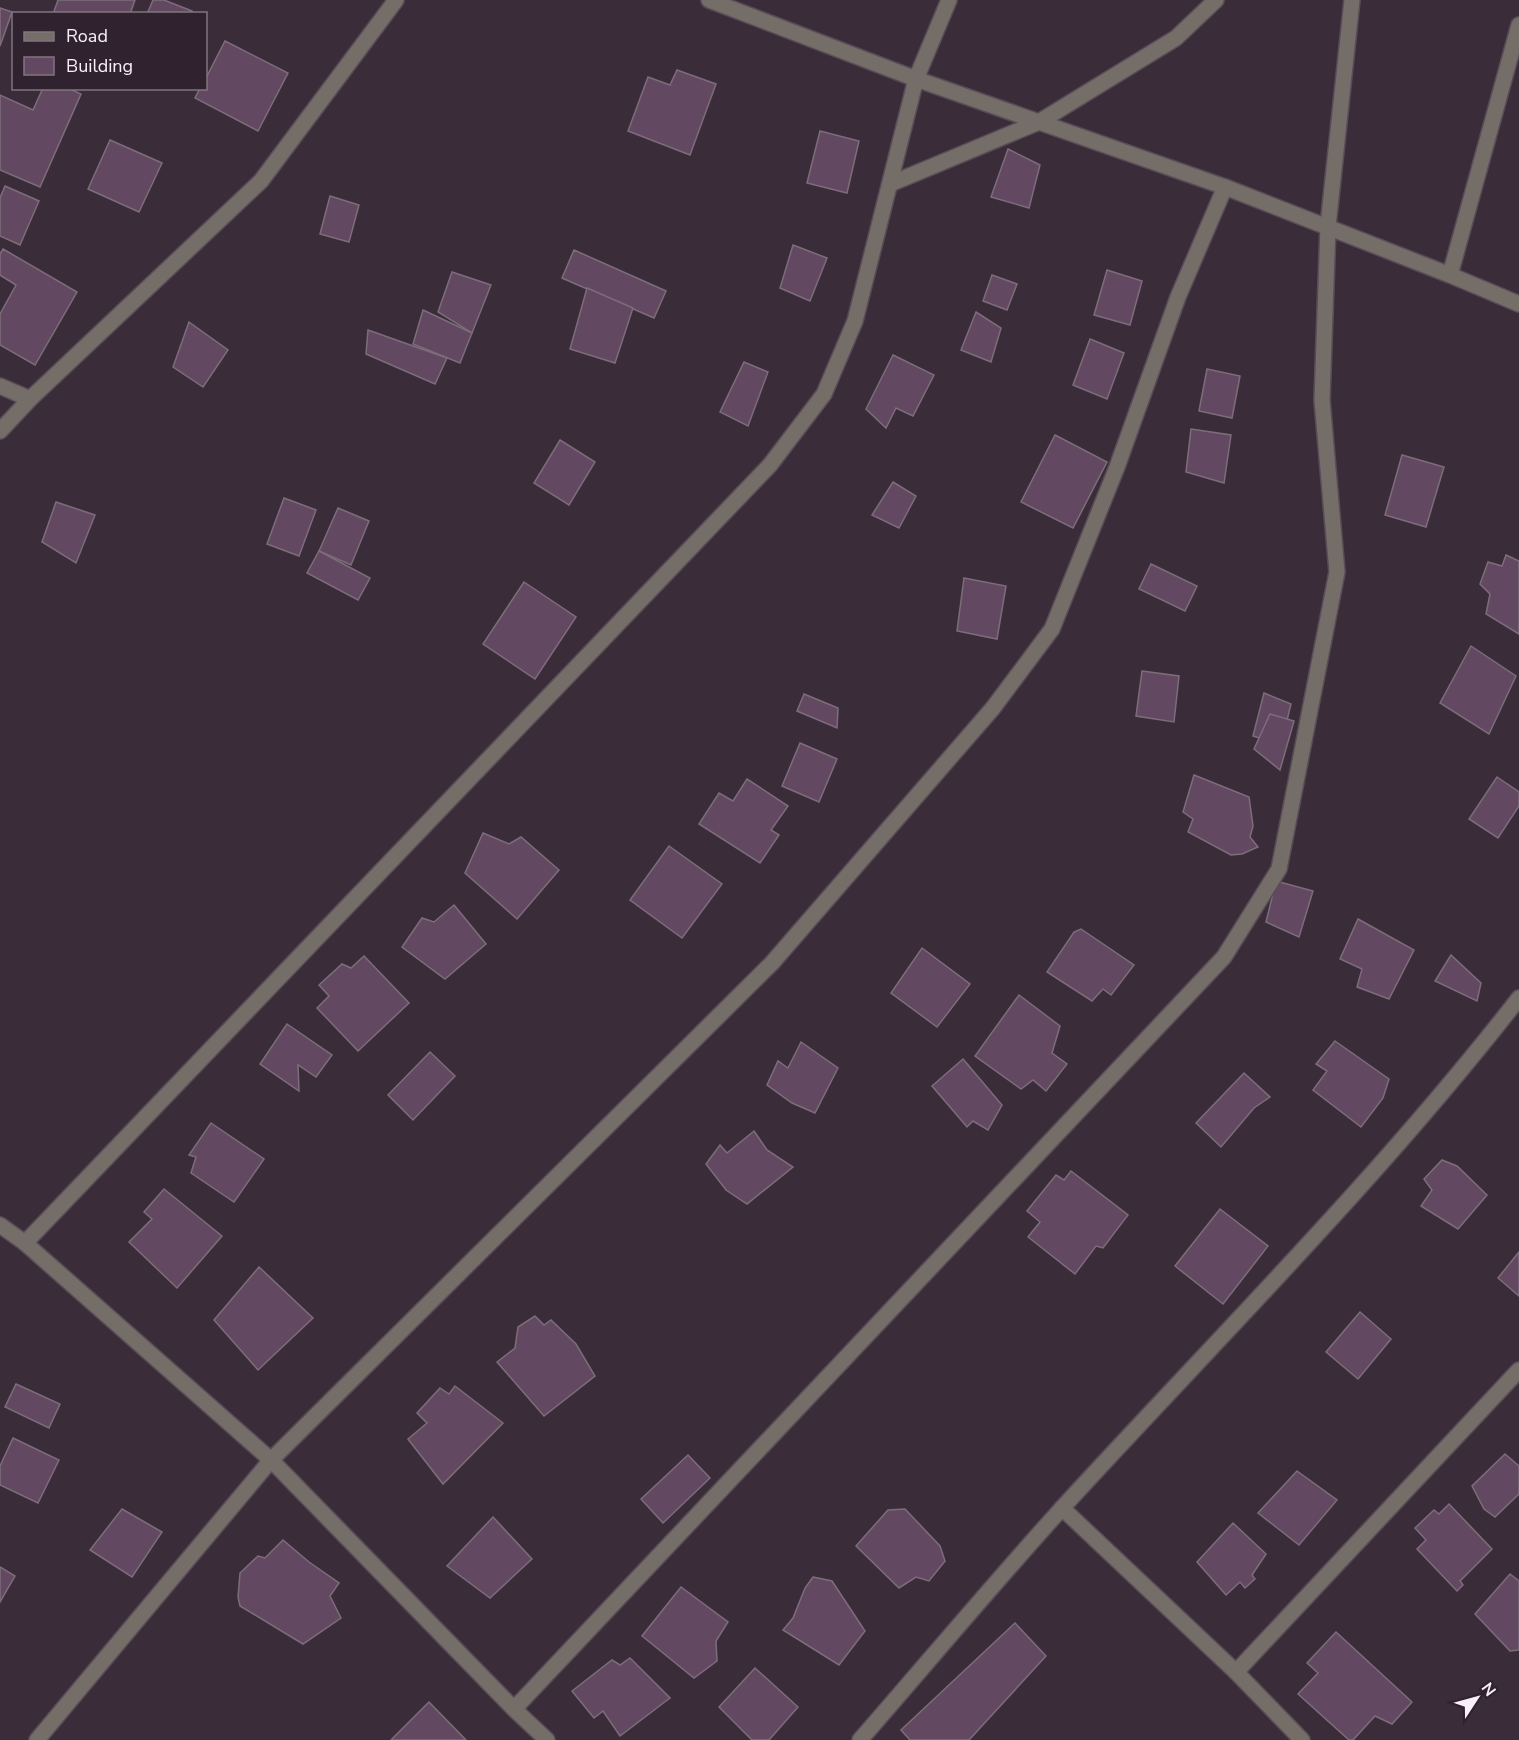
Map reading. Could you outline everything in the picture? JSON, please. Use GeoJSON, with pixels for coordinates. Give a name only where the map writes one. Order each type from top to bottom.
{"type":"FeatureCollection","features":[{"type":"Feature","properties":{"kind":"street"},"geometry":{"type":"LineString","coordinates":[[0,431],[30,399],[261,181],[396,0]]}},
{"type":"Feature","properties":{"kind":"street"},"geometry":{"type":"LineString","coordinates":[[709,0],[916,79],[1225,187],[1328,226],[1519,304]]}},
{"type":"Feature","properties":{"kind":"street"},"geometry":{"type":"LineString","coordinates":[[26,1243],[770,465],[824,394],[855,321],[916,79],[949,0]]}},
{"type":"Feature","properties":{"kind":"street"},"geometry":{"type":"LineString","coordinates":[[890,184],[1039,122],[1176,38],[1216,0]]}},
{"type":"Feature","properties":{"kind":"street"},"geometry":{"type":"LineString","coordinates":[[514,1709],[1224,957],[1279,869],[1336,572],[1322,399],[1328,226],[1353,0]]}},
{"type":"Feature","properties":{"kind":"street"},"geometry":{"type":"LineString","coordinates":[[1450,275],[1519,25]]}},
{"type":"Feature","properties":{"kind":"street"},"geometry":{"type":"LineString","coordinates":[[37,1740],[271,1460],[772,963],[993,708],[1052,628],[1117,467],[1178,297],[1225,187]]}},
{"type":"Feature","properties":{"kind":"street"},"geometry":{"type":"LineString","coordinates":[[0,386],[30,399]]}},
{"type":"Feature","properties":{"kind":"street"},"geometry":{"type":"LineString","coordinates":[[860,1740],[1062,1508],[1300,1254],[1479,1049],[1519,998]]}},
{"type":"Feature","properties":{"kind":"street"},"geometry":{"type":"LineString","coordinates":[[0,1226],[26,1243],[271,1460],[540,1738]]}},
{"type":"Feature","properties":{"kind":"street"},"geometry":{"type":"LineString","coordinates":[[1236,1672],[1519,1370]]}},
{"type":"Feature","properties":{"kind":"street"},"geometry":{"type":"LineString","coordinates":[[1062,1508],[1236,1672],[1302,1740]]}},
{"type":"Feature","properties":{"kind":"building"},"geometry":{"type":"Polygon","coordinates":[[[58,0],[135,0],[131,12],[54,12],[58,0]]]}},
{"type":"Feature","properties":{"kind":"building"},"geometry":{"type":"Polygon","coordinates":[[[153,0],[164,0],[192,11],[192,12],[148,12],[153,0]]]}},
{"type":"Feature","properties":{"kind":"building"},"geometry":{"type":"Polygon","coordinates":[[[0,8],[12,12],[0,46],[0,8]]]}},
{"type":"Feature","properties":{"kind":"building"},"geometry":{"type":"Polygon","coordinates":[[[225,41],[288,73],[258,131],[195,98],[199,90],[207,90],[207,76],[225,41]]]}},
{"type":"Feature","properties":{"kind":"building"},"geometry":{"type":"Polygon","coordinates":[[[677,70],[716,84],[690,155],[628,131],[648,77],[670,85],[677,70]]]}},
{"type":"Feature","properties":{"kind":"building"},"geometry":{"type":"Polygon","coordinates":[[[42,90],[72,90],[81,94],[40,187],[0,170],[0,95],[33,110],[42,90]]]}},
{"type":"Feature","properties":{"kind":"building"},"geometry":{"type":"Polygon","coordinates":[[[820,131],[859,141],[847,193],[807,183],[820,131]]]}},
{"type":"Feature","properties":{"kind":"building"},"geometry":{"type":"Polygon","coordinates":[[[110,140],[162,163],[139,212],[88,189],[110,140]]]}},
{"type":"Feature","properties":{"kind":"building"},"geometry":{"type":"Polygon","coordinates":[[[1008,149],[1040,165],[1029,208],[991,197],[1008,149]]]}},
{"type":"Feature","properties":{"kind":"building"},"geometry":{"type":"Polygon","coordinates":[[[5,186],[39,201],[20,245],[0,236],[0,198],[5,186]]]}},
{"type":"Feature","properties":{"kind":"building"},"geometry":{"type":"Polygon","coordinates":[[[330,196],[359,205],[349,242],[320,234],[330,196]]]}},
{"type":"Feature","properties":{"kind":"building"},"geometry":{"type":"Polygon","coordinates":[[[793,245],[827,258],[810,301],[780,288],[793,245]]]}},
{"type":"Feature","properties":{"kind":"building"},"geometry":{"type":"Polygon","coordinates":[[[3,249],[77,292],[35,365],[0,345],[0,314],[16,285],[0,275],[0,254],[3,249]]]}},
{"type":"Feature","properties":{"kind":"building"},"geometry":{"type":"Polygon","coordinates":[[[574,250],[666,291],[654,318],[562,278],[574,250]]]}},
{"type":"Feature","properties":{"kind":"building"},"geometry":{"type":"Polygon","coordinates":[[[1107,270],[1142,281],[1130,325],[1094,315],[1107,270]]]}},
{"type":"Feature","properties":{"kind":"building"},"geometry":{"type":"Polygon","coordinates":[[[452,272],[491,285],[472,333],[438,312],[452,272]]]}},
{"type":"Feature","properties":{"kind":"building"},"geometry":{"type":"Polygon","coordinates":[[[992,275],[1017,284],[1007,310],[983,301],[992,275]]]}},
{"type":"Feature","properties":{"kind":"building"},"geometry":{"type":"Polygon","coordinates":[[[587,288],[633,308],[615,363],[570,349],[587,288]]]}},
{"type":"Feature","properties":{"kind":"building"},"geometry":{"type":"Polygon","coordinates":[[[423,310],[472,333],[460,363],[413,344],[423,310]]]}},
{"type":"Feature","properties":{"kind":"building"},"geometry":{"type":"Polygon","coordinates":[[[976,312],[1001,328],[991,362],[961,350],[976,312]]]}},
{"type":"Feature","properties":{"kind":"building"},"geometry":{"type":"Polygon","coordinates":[[[189,322],[228,350],[203,387],[173,367],[189,322]]]}},
{"type":"Feature","properties":{"kind":"building"},"geometry":{"type":"Polygon","coordinates":[[[368,330],[447,358],[435,384],[366,354],[368,330]]]}},
{"type":"Feature","properties":{"kind":"building"},"geometry":{"type":"Polygon","coordinates":[[[1090,339],[1124,353],[1107,399],[1073,385],[1090,339]]]}},
{"type":"Feature","properties":{"kind":"building"},"geometry":{"type":"Polygon","coordinates":[[[893,355],[934,375],[913,416],[896,408],[886,428],[866,409],[893,355]]]}},
{"type":"Feature","properties":{"kind":"building"},"geometry":{"type":"Polygon","coordinates":[[[744,362],[768,372],[748,426],[720,412],[744,362]]]}},
{"type":"Feature","properties":{"kind":"building"},"geometry":{"type":"Polygon","coordinates":[[[1207,369],[1240,376],[1232,418],[1199,411],[1207,369]]]}},
{"type":"Feature","properties":{"kind":"building"},"geometry":{"type":"Polygon","coordinates":[[[1191,429],[1231,435],[1224,483],[1186,472],[1191,429]]]}},
{"type":"Feature","properties":{"kind":"building"},"geometry":{"type":"Polygon","coordinates":[[[1055,435],[1107,462],[1073,528],[1021,502],[1055,435]]]}},
{"type":"Feature","properties":{"kind":"building"},"geometry":{"type":"Polygon","coordinates":[[[560,440],[595,462],[569,505],[534,483],[560,440]]]}},
{"type":"Feature","properties":{"kind":"building"},"geometry":{"type":"Polygon","coordinates":[[[1402,455],[1444,467],[1426,527],[1385,515],[1402,455]]]}},
{"type":"Feature","properties":{"kind":"building"},"geometry":{"type":"Polygon","coordinates":[[[893,482],[916,496],[899,528],[872,515],[893,482]]]}},
{"type":"Feature","properties":{"kind":"building"},"geometry":{"type":"Polygon","coordinates":[[[284,498],[316,510],[299,556],[267,544],[284,498]]]}},
{"type":"Feature","properties":{"kind":"building"},"geometry":{"type":"Polygon","coordinates":[[[56,502],[95,515],[76,563],[42,542],[56,502]]]}},
{"type":"Feature","properties":{"kind":"building"},"geometry":{"type":"Polygon","coordinates":[[[338,508],[369,521],[351,565],[319,551],[338,508]]]}},
{"type":"Feature","properties":{"kind":"building"},"geometry":{"type":"Polygon","coordinates":[[[319,551],[370,578],[358,600],[307,573],[319,551]]]}},
{"type":"Feature","properties":{"kind":"building"},"geometry":{"type":"Polygon","coordinates":[[[1506,555],[1519,561],[1519,634],[1486,614],[1490,594],[1480,584],[1488,562],[1502,566],[1506,555]]]}},
{"type":"Feature","properties":{"kind":"building"},"geometry":{"type":"Polygon","coordinates":[[[1151,564],[1197,586],[1185,611],[1139,589],[1151,564]]]}},
{"type":"Feature","properties":{"kind":"building"},"geometry":{"type":"Polygon","coordinates":[[[964,578],[1006,586],[997,639],[957,631],[964,578]]]}},
{"type":"Feature","properties":{"kind":"building"},"geometry":{"type":"Polygon","coordinates":[[[524,582],[576,617],[535,679],[483,644],[524,582]]]}},
{"type":"Feature","properties":{"kind":"building"},"geometry":{"type":"Polygon","coordinates":[[[1471,646],[1516,676],[1489,734],[1440,703],[1471,646]]]}},
{"type":"Feature","properties":{"kind":"building"},"geometry":{"type":"Polygon","coordinates":[[[1142,671],[1179,676],[1174,722],[1136,716],[1142,671]]]}},
{"type":"Feature","properties":{"kind":"building"},"geometry":{"type":"Polygon","coordinates":[[[1264,693],[1291,704],[1281,745],[1253,736],[1264,693]]]}},
{"type":"Feature","properties":{"kind":"building"},"geometry":{"type":"Polygon","coordinates":[[[804,694],[838,708],[837,728],[797,711],[804,694]]]}},
{"type":"Feature","properties":{"kind":"building"},"geometry":{"type":"Polygon","coordinates":[[[1270,714],[1294,721],[1280,770],[1254,749],[1270,714]]]}},
{"type":"Feature","properties":{"kind":"building"},"geometry":{"type":"Polygon","coordinates":[[[800,743],[837,759],[819,802],[782,786],[800,743]]]}},
{"type":"Feature","properties":{"kind":"building"},"geometry":{"type":"Polygon","coordinates":[[[1194,775],[1249,797],[1253,826],[1250,837],[1258,847],[1242,854],[1231,855],[1188,832],[1193,819],[1183,812],[1194,775]]]}},
{"type":"Feature","properties":{"kind":"building"},"geometry":{"type":"Polygon","coordinates":[[[1497,777],[1519,792],[1519,806],[1498,838],[1469,819],[1497,777]]]}},
{"type":"Feature","properties":{"kind":"building"},"geometry":{"type":"Polygon","coordinates":[[[747,779],[788,806],[771,830],[779,835],[760,863],[699,824],[719,793],[733,801],[747,779]]]}},
{"type":"Feature","properties":{"kind":"building"},"geometry":{"type":"Polygon","coordinates":[[[483,833],[509,844],[521,837],[559,870],[517,919],[465,873],[483,833]]]}},
{"type":"Feature","properties":{"kind":"building"},"geometry":{"type":"Polygon","coordinates":[[[669,846],[722,884],[682,938],[630,900],[669,846]]]}},
{"type":"Feature","properties":{"kind":"building"},"geometry":{"type":"Polygon","coordinates":[[[1276,881],[1313,891],[1299,937],[1266,922],[1276,881]]]}},
{"type":"Feature","properties":{"kind":"building"},"geometry":{"type":"Polygon","coordinates":[[[454,905],[486,944],[445,979],[402,947],[422,918],[434,922],[454,905]]]}},
{"type":"Feature","properties":{"kind":"building"},"geometry":{"type":"Polygon","coordinates":[[[1358,919],[1414,950],[1389,999],[1357,987],[1362,969],[1340,959],[1358,919]]]}},
{"type":"Feature","properties":{"kind":"building"},"geometry":{"type":"Polygon","coordinates":[[[1081,929],[1134,965],[1111,995],[1103,989],[1092,1001],[1047,972],[1074,932],[1081,929]]]}},
{"type":"Feature","properties":{"kind":"building"},"geometry":{"type":"Polygon","coordinates":[[[922,948],[970,984],[937,1027],[891,993],[922,948]]]}},
{"type":"Feature","properties":{"kind":"building"},"geometry":{"type":"Polygon","coordinates":[[[1451,955],[1481,983],[1477,1001],[1435,981],[1451,955]]]}},
{"type":"Feature","properties":{"kind":"building"},"geometry":{"type":"Polygon","coordinates":[[[364,956],[409,1003],[358,1051],[317,1008],[329,996],[319,985],[342,964],[351,968],[364,956]]]}},
{"type":"Feature","properties":{"kind":"building"},"geometry":{"type":"Polygon","coordinates":[[[1019,995],[1060,1026],[1052,1053],[1067,1064],[1046,1091],[1033,1080],[1021,1089],[975,1056],[1019,995]]]}},
{"type":"Feature","properties":{"kind":"building"},"geometry":{"type":"Polygon","coordinates":[[[287,1024],[332,1055],[316,1077],[298,1065],[299,1091],[260,1064],[287,1024]]]}},
{"type":"Feature","properties":{"kind":"building"},"geometry":{"type":"Polygon","coordinates":[[[1335,1041],[1389,1079],[1383,1098],[1361,1127],[1313,1090],[1327,1071],[1316,1064],[1335,1041]]]}},
{"type":"Feature","properties":{"kind":"building"},"geometry":{"type":"Polygon","coordinates":[[[801,1042],[838,1068],[815,1113],[792,1103],[767,1085],[778,1061],[788,1068],[801,1042]]]}},
{"type":"Feature","properties":{"kind":"building"},"geometry":{"type":"Polygon","coordinates":[[[430,1052],[455,1076],[413,1120],[388,1095],[430,1052]]]}},
{"type":"Feature","properties":{"kind":"building"},"geometry":{"type":"Polygon","coordinates":[[[963,1059],[1002,1105],[988,1130],[973,1121],[967,1127],[932,1086],[963,1059]]]}},
{"type":"Feature","properties":{"kind":"building"},"geometry":{"type":"Polygon","coordinates":[[[1244,1073],[1270,1097],[1254,1108],[1221,1147],[1196,1123],[1244,1073]]]}},
{"type":"Feature","properties":{"kind":"building"},"geometry":{"type":"Polygon","coordinates":[[[211,1123],[264,1159],[234,1202],[191,1173],[196,1157],[189,1155],[211,1123]]]}},
{"type":"Feature","properties":{"kind":"building"},"geometry":{"type":"Polygon","coordinates":[[[754,1131],[767,1150],[793,1167],[747,1204],[726,1190],[706,1164],[720,1145],[727,1153],[754,1131]]]}},
{"type":"Feature","properties":{"kind":"building"},"geometry":{"type":"Polygon","coordinates":[[[1442,1160],[1457,1166],[1487,1195],[1458,1229],[1421,1206],[1432,1190],[1424,1179],[1442,1160]]]}},
{"type":"Feature","properties":{"kind":"building"},"geometry":{"type":"Polygon","coordinates":[[[1071,1171],[1128,1215],[1103,1248],[1096,1246],[1075,1274],[1028,1237],[1040,1222],[1027,1211],[1056,1175],[1064,1180],[1071,1171]]]}},
{"type":"Feature","properties":{"kind":"building"},"geometry":{"type":"Polygon","coordinates":[[[164,1189],[222,1236],[177,1288],[129,1242],[152,1219],[144,1212],[164,1189]]]}},
{"type":"Feature","properties":{"kind":"building"},"geometry":{"type":"Polygon","coordinates":[[[1220,1209],[1268,1246],[1223,1304],[1175,1266],[1220,1209]]]}},
{"type":"Feature","properties":{"kind":"building"},"geometry":{"type":"Polygon","coordinates":[[[1519,1252],[1519,1296],[1498,1278],[1519,1252]]]}},
{"type":"Feature","properties":{"kind":"building"},"geometry":{"type":"Polygon","coordinates":[[[259,1267],[313,1318],[258,1370],[214,1320],[259,1267]]]}},
{"type":"Feature","properties":{"kind":"building"},"geometry":{"type":"Polygon","coordinates":[[[1360,1312],[1391,1339],[1358,1379],[1326,1352],[1360,1312]]]}},
{"type":"Feature","properties":{"kind":"building"},"geometry":{"type":"Polygon","coordinates":[[[535,1316],[544,1325],[551,1320],[576,1344],[595,1376],[544,1416],[497,1362],[515,1348],[518,1327],[535,1316]]]}},
{"type":"Feature","properties":{"kind":"building"},"geometry":{"type":"Polygon","coordinates":[[[16,1384],[60,1404],[49,1428],[5,1407],[16,1384]]]}},
{"type":"Feature","properties":{"kind":"building"},"geometry":{"type":"Polygon","coordinates":[[[455,1386],[503,1423],[443,1484],[408,1439],[427,1423],[417,1413],[440,1388],[449,1394],[455,1386]]]}},
{"type":"Feature","properties":{"kind":"building"},"geometry":{"type":"Polygon","coordinates":[[[13,1438],[59,1460],[38,1503],[0,1485],[0,1466],[13,1438]]]}},
{"type":"Feature","properties":{"kind":"building"},"geometry":{"type":"Polygon","coordinates":[[[1505,1454],[1519,1466],[1519,1494],[1495,1517],[1484,1509],[1472,1486],[1505,1454]]]}},
{"type":"Feature","properties":{"kind":"building"},"geometry":{"type":"Polygon","coordinates":[[[688,1455],[710,1478],[663,1523],[641,1499],[688,1455]]]}},
{"type":"Feature","properties":{"kind":"building"},"geometry":{"type":"Polygon","coordinates":[[[1297,1471],[1337,1500],[1299,1545],[1258,1513],[1297,1471]]]}},
{"type":"Feature","properties":{"kind":"building"},"geometry":{"type":"Polygon","coordinates":[[[1449,1504],[1492,1549],[1460,1581],[1463,1585],[1457,1591],[1417,1549],[1426,1540],[1415,1528],[1434,1510],[1439,1514],[1449,1504]]]}},
{"type":"Feature","properties":{"kind":"building"},"geometry":{"type":"Polygon","coordinates":[[[122,1509],[162,1532],[132,1577],[90,1550],[122,1509]]]}},
{"type":"Feature","properties":{"kind":"building"},"geometry":{"type":"Polygon","coordinates":[[[905,1509],[940,1546],[945,1561],[929,1581],[916,1577],[899,1588],[856,1546],[888,1510],[905,1509]]]}},
{"type":"Feature","properties":{"kind":"building"},"geometry":{"type":"Polygon","coordinates":[[[493,1517],[532,1559],[490,1598],[447,1566],[493,1517]]]}},
{"type":"Feature","properties":{"kind":"building"},"geometry":{"type":"Polygon","coordinates":[[[1233,1523],[1266,1554],[1252,1575],[1255,1579],[1245,1588],[1240,1582],[1226,1595],[1197,1562],[1233,1523]]]}},
{"type":"Feature","properties":{"kind":"building"},"geometry":{"type":"Polygon","coordinates":[[[283,1540],[339,1583],[330,1596],[341,1618],[303,1644],[240,1606],[238,1597],[240,1573],[258,1556],[265,1558],[283,1540]]]}},
{"type":"Feature","properties":{"kind":"building"},"geometry":{"type":"Polygon","coordinates":[[[0,1567],[15,1576],[0,1602],[0,1567]]]}},
{"type":"Feature","properties":{"kind":"building"},"geometry":{"type":"Polygon","coordinates":[[[1510,1574],[1519,1581],[1519,1650],[1510,1651],[1475,1614],[1510,1574]]]}},
{"type":"Feature","properties":{"kind":"building"},"geometry":{"type":"Polygon","coordinates":[[[813,1577],[832,1581],[865,1631],[839,1665],[783,1630],[793,1618],[805,1588],[813,1577]]]}},
{"type":"Feature","properties":{"kind":"building"},"geometry":{"type":"Polygon","coordinates":[[[681,1587],[728,1622],[716,1641],[717,1661],[694,1678],[642,1636],[681,1587]]]}},
{"type":"Feature","properties":{"kind":"building"},"geometry":{"type":"Polygon","coordinates":[[[1015,1623],[1046,1656],[969,1740],[910,1740],[901,1730],[1015,1623]]]}},
{"type":"Feature","properties":{"kind":"building"},"geometry":{"type":"Polygon","coordinates":[[[1336,1632],[1412,1702],[1392,1724],[1375,1716],[1353,1740],[1349,1740],[1298,1694],[1318,1673],[1307,1663],[1336,1632]]]}},
{"type":"Feature","properties":{"kind":"building"},"geometry":{"type":"Polygon","coordinates":[[[630,1658],[670,1698],[620,1736],[603,1711],[594,1718],[572,1691],[612,1660],[620,1665],[630,1658]]]}},
{"type":"Feature","properties":{"kind":"building"},"geometry":{"type":"Polygon","coordinates":[[[755,1668],[798,1707],[769,1740],[752,1740],[719,1707],[755,1668]]]}},
{"type":"Feature","properties":{"kind":"building"},"geometry":{"type":"Polygon","coordinates":[[[429,1702],[466,1740],[391,1740],[429,1702]]]}}]}
